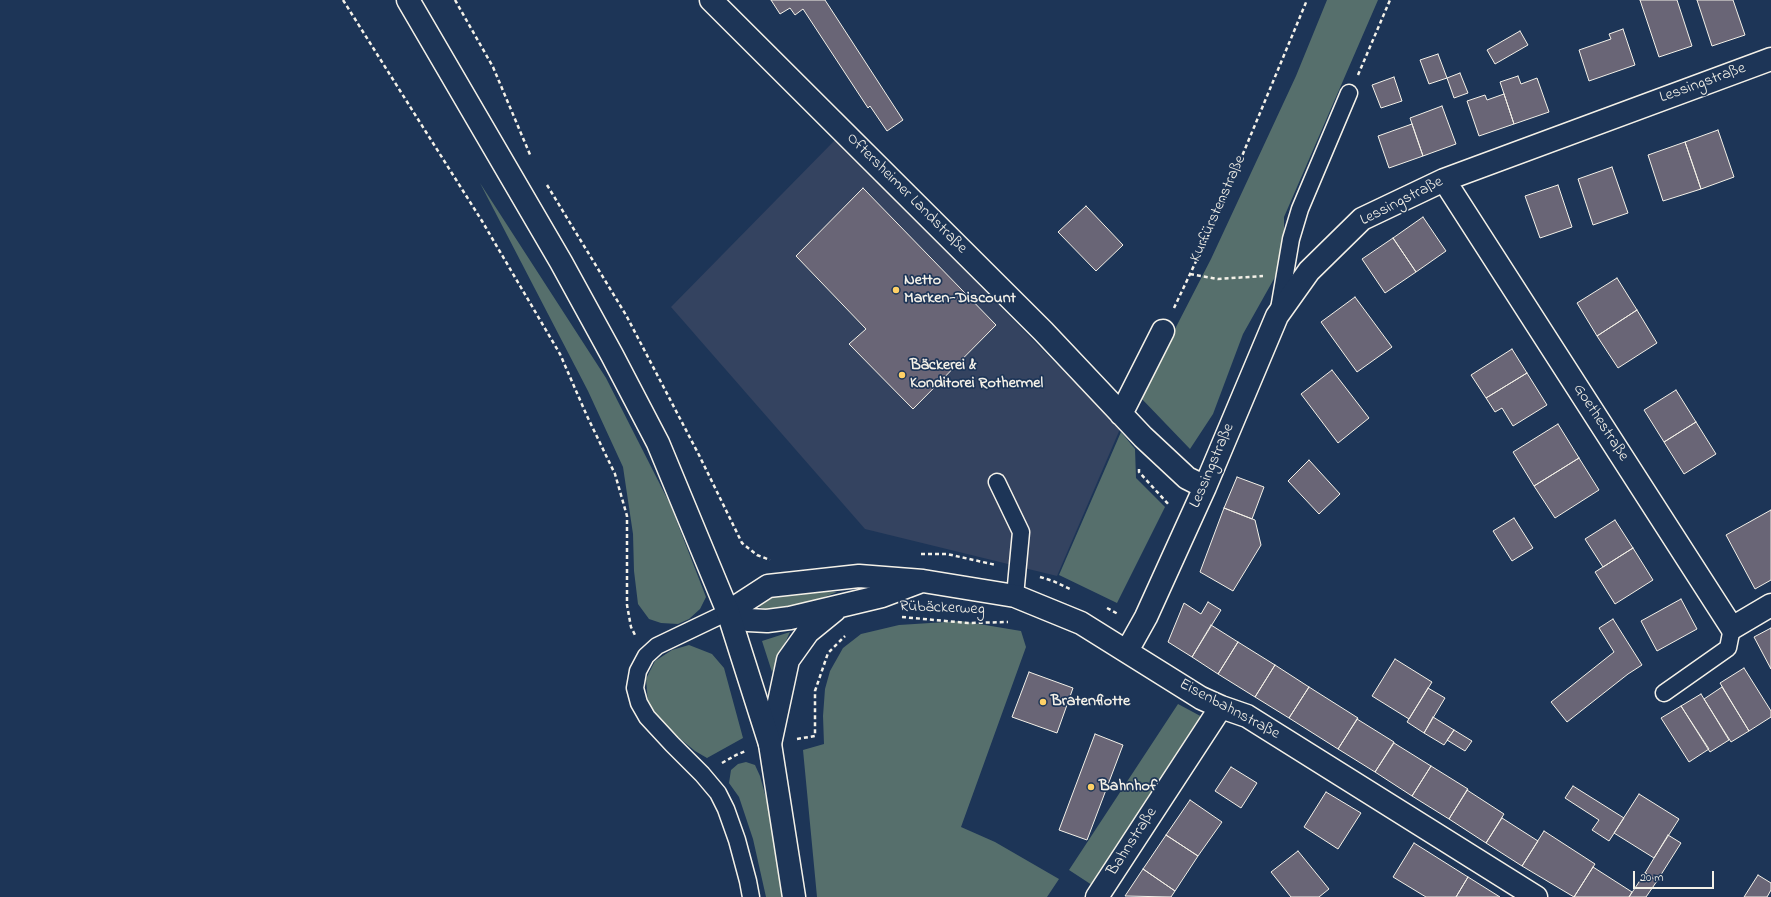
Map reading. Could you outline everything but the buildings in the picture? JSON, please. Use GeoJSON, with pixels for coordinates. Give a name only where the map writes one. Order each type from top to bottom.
{"type":"FeatureCollection","features":[{"type":"Feature","properties":{"kind":"street"},"geometry":{"type":"LineString","coordinates":[[408,0],[506,167],[612,355],[658,443],[728,612],[770,744],[794,897]]}},
{"type":"Feature","properties":{"kind":"street","name":"Oftersheimer Landstraße"},"geometry":{"type":"LineString","coordinates":[[711,0],[1043,331],[1143,437],[1187,478],[1205,487]]}},
{"type":"Feature","properties":{"kind":"street","name":"Lessingstraße"},"geometry":{"type":"LineString","coordinates":[[1127,651],[1146,616],[1205,487],[1277,316],[1309,271],[1362,219],[1444,180],[1771,59]]}},
{"type":"Feature","properties":{"kind":"street","name":"Goethestraße"},"geometry":{"type":"LineString","coordinates":[[1444,180],[1732,628]]}},
{"type":"Feature","properties":{"kind":"street"},"geometry":{"type":"LineString","coordinates":[[1121,414],[1163,330]]}},
{"type":"Feature","properties":{"kind":"street","name":"Eisenbahnstraße"},"geometry":{"type":"LineString","coordinates":[[728,612],[768,586],[858,576],[924,581],[1015,596],[1081,623],[1201,698],[1221,708],[1246,716],[1536,897]]}},
{"type":"Feature","properties":{"kind":"street"},"geometry":{"type":"LineString","coordinates":[[728,612],[748,620],[767,621],[790,618],[882,596],[924,581]]}},
{"type":"Feature","properties":{"kind":"street"},"geometry":{"type":"LineString","coordinates":[[770,744],[788,660],[808,632],[841,605]]}},
{"type":"Feature","properties":{"kind":"street"},"geometry":{"type":"LineString","coordinates":[[1732,628],[1771,605]]}},
{"type":"Feature","properties":{"kind":"street","name":"Bahnstraße"},"geometry":{"type":"LineString","coordinates":[[1097,897],[1221,708]]}},
{"type":"Feature","properties":{"kind":"lane"},"geometry":{"type":"LineString","coordinates":[[1277,316],[1291,239],[1300,209],[1350,93]]}},
{"type":"Feature","properties":{"kind":"lane"},"geometry":{"type":"LineString","coordinates":[[997,482],[1020,532],[1015,596]]}},
{"type":"Feature","properties":{"kind":"lane"},"geometry":{"type":"LineString","coordinates":[[728,612],[657,646],[646,656],[638,671],[635,688],[639,704],[647,717],[702,774],[718,793],[726,809],[737,840],[751,897]]}},
{"type":"Feature","properties":{"kind":"lane"},"geometry":{"type":"LineString","coordinates":[[1664,693],[1728,648],[1732,628]]}},
{"type":"Feature","properties":{"kind":"path"},"geometry":{"type":"LineString","coordinates":[[343,0],[478,214],[560,354],[587,416],[615,474],[627,516],[627,605],[631,627],[646,656]]}},
{"type":"Feature","properties":{"kind":"path"},"geometry":{"type":"LineString","coordinates":[[455,0],[493,67],[532,159]]}},
{"type":"Feature","properties":{"kind":"path","name":"Kurfürstenstraße"},"geometry":{"type":"LineString","coordinates":[[1163,330],[1215,221],[1307,0]]}},
{"type":"Feature","properties":{"kind":"path"},"geometry":{"type":"LineString","coordinates":[[1350,93],[1390,0]]}},
{"type":"Feature","properties":{"kind":"path"},"geometry":{"type":"LineString","coordinates":[[544,179],[626,315],[699,455],[742,543],[757,555],[774,561]]}},
{"type":"Feature","properties":{"kind":"path"},"geometry":{"type":"LineString","coordinates":[[1190,274],[1218,279],[1266,276],[1285,278]]}},
{"type":"Feature","properties":{"kind":"path"},"geometry":{"type":"LineString","coordinates":[[1143,437],[1139,472],[1171,507]]}},
{"type":"Feature","properties":{"kind":"path"},"geometry":{"type":"LineString","coordinates":[[919,554],[947,554],[1017,570],[1053,581],[1073,591]]}},
{"type":"Feature","properties":{"kind":"path"},"geometry":{"type":"LineString","coordinates":[[1105,606],[1118,613],[1127,651]]}},
{"type":"Feature","properties":{"kind":"path","name":"Rübäckerweg"},"geometry":{"type":"LineString","coordinates":[[900,616],[968,623],[1014,622]]}},
{"type":"Feature","properties":{"kind":"path"},"geometry":{"type":"LineString","coordinates":[[702,774],[736,755],[770,744],[815,736],[815,691],[828,653],[849,633]]}},
{"type":"Feature","properties":{"kind":"shaded area"},"geometry":{"type":"Polygon","coordinates":[[[836,139],[1120,429],[1057,576],[865,529],[671,307],[836,139]]]}},
{"type":"Feature","properties":{"kind":"green space"},"geometry":{"type":"Polygon","coordinates":[[[1327,0],[1378,0],[1284,217],[1284,261],[1243,334],[1213,414],[1190,449],[1140,397],[1211,259],[1296,76],[1327,0]]]}},
{"type":"Feature","properties":{"kind":"green space"},"geometry":{"type":"Polygon","coordinates":[[[480,183],[606,378],[670,504],[706,597],[700,609],[689,619],[678,624],[661,623],[649,619],[638,604],[634,571],[633,534],[623,467],[588,391],[480,183]]]}},
{"type":"Feature","properties":{"kind":"green space"},"geometry":{"type":"Polygon","coordinates":[[[1121,432],[1135,449],[1136,478],[1165,507],[1117,603],[1059,575],[1121,432]]]}},
{"type":"Feature","properties":{"kind":"green space"},"geometry":{"type":"Polygon","coordinates":[[[814,591],[837,592],[819,599],[777,609],[764,609],[754,605],[775,594],[814,591]]]}},
{"type":"Feature","properties":{"kind":"green space"},"geometry":{"type":"Polygon","coordinates":[[[961,621],[1021,631],[1026,647],[961,827],[995,842],[1059,879],[1047,897],[817,897],[803,750],[824,744],[823,716],[825,689],[830,671],[843,648],[861,634],[899,625],[961,621]]]}},
{"type":"Feature","properties":{"kind":"green space"},"geometry":{"type":"Polygon","coordinates":[[[790,632],[772,672],[762,641],[790,632]]]}},
{"type":"Feature","properties":{"kind":"green space"},"geometry":{"type":"Polygon","coordinates":[[[689,645],[712,654],[724,668],[743,738],[707,758],[695,751],[666,727],[648,703],[646,679],[655,661],[672,650],[689,645]]]}},
{"type":"Feature","properties":{"kind":"green space"},"geometry":{"type":"Polygon","coordinates":[[[1178,704],[1206,719],[1092,885],[1069,870],[1178,704]]]}},
{"type":"Feature","properties":{"kind":"green space"},"geometry":{"type":"Polygon","coordinates":[[[746,762],[755,765],[760,776],[773,823],[784,897],[766,897],[753,839],[739,797],[729,783],[731,770],[738,764],[746,762]]]}},
{"type":"Feature","properties":{"kind":"place","name":"Netto Marken-Discount"},"geometry":{"type":"Point","coordinates":[896,290]}},
{"type":"Feature","properties":{"kind":"place","name":"Bäckerei & Konditorei Rothermel"},"geometry":{"type":"Point","coordinates":[902,375]}},
{"type":"Feature","properties":{"kind":"place","name":"Bratenflotte"},"geometry":{"type":"Point","coordinates":[1043,702]}},
{"type":"Feature","properties":{"kind":"place","name":"Bahnhof"},"geometry":{"type":"Point","coordinates":[1091,787]}}]}
